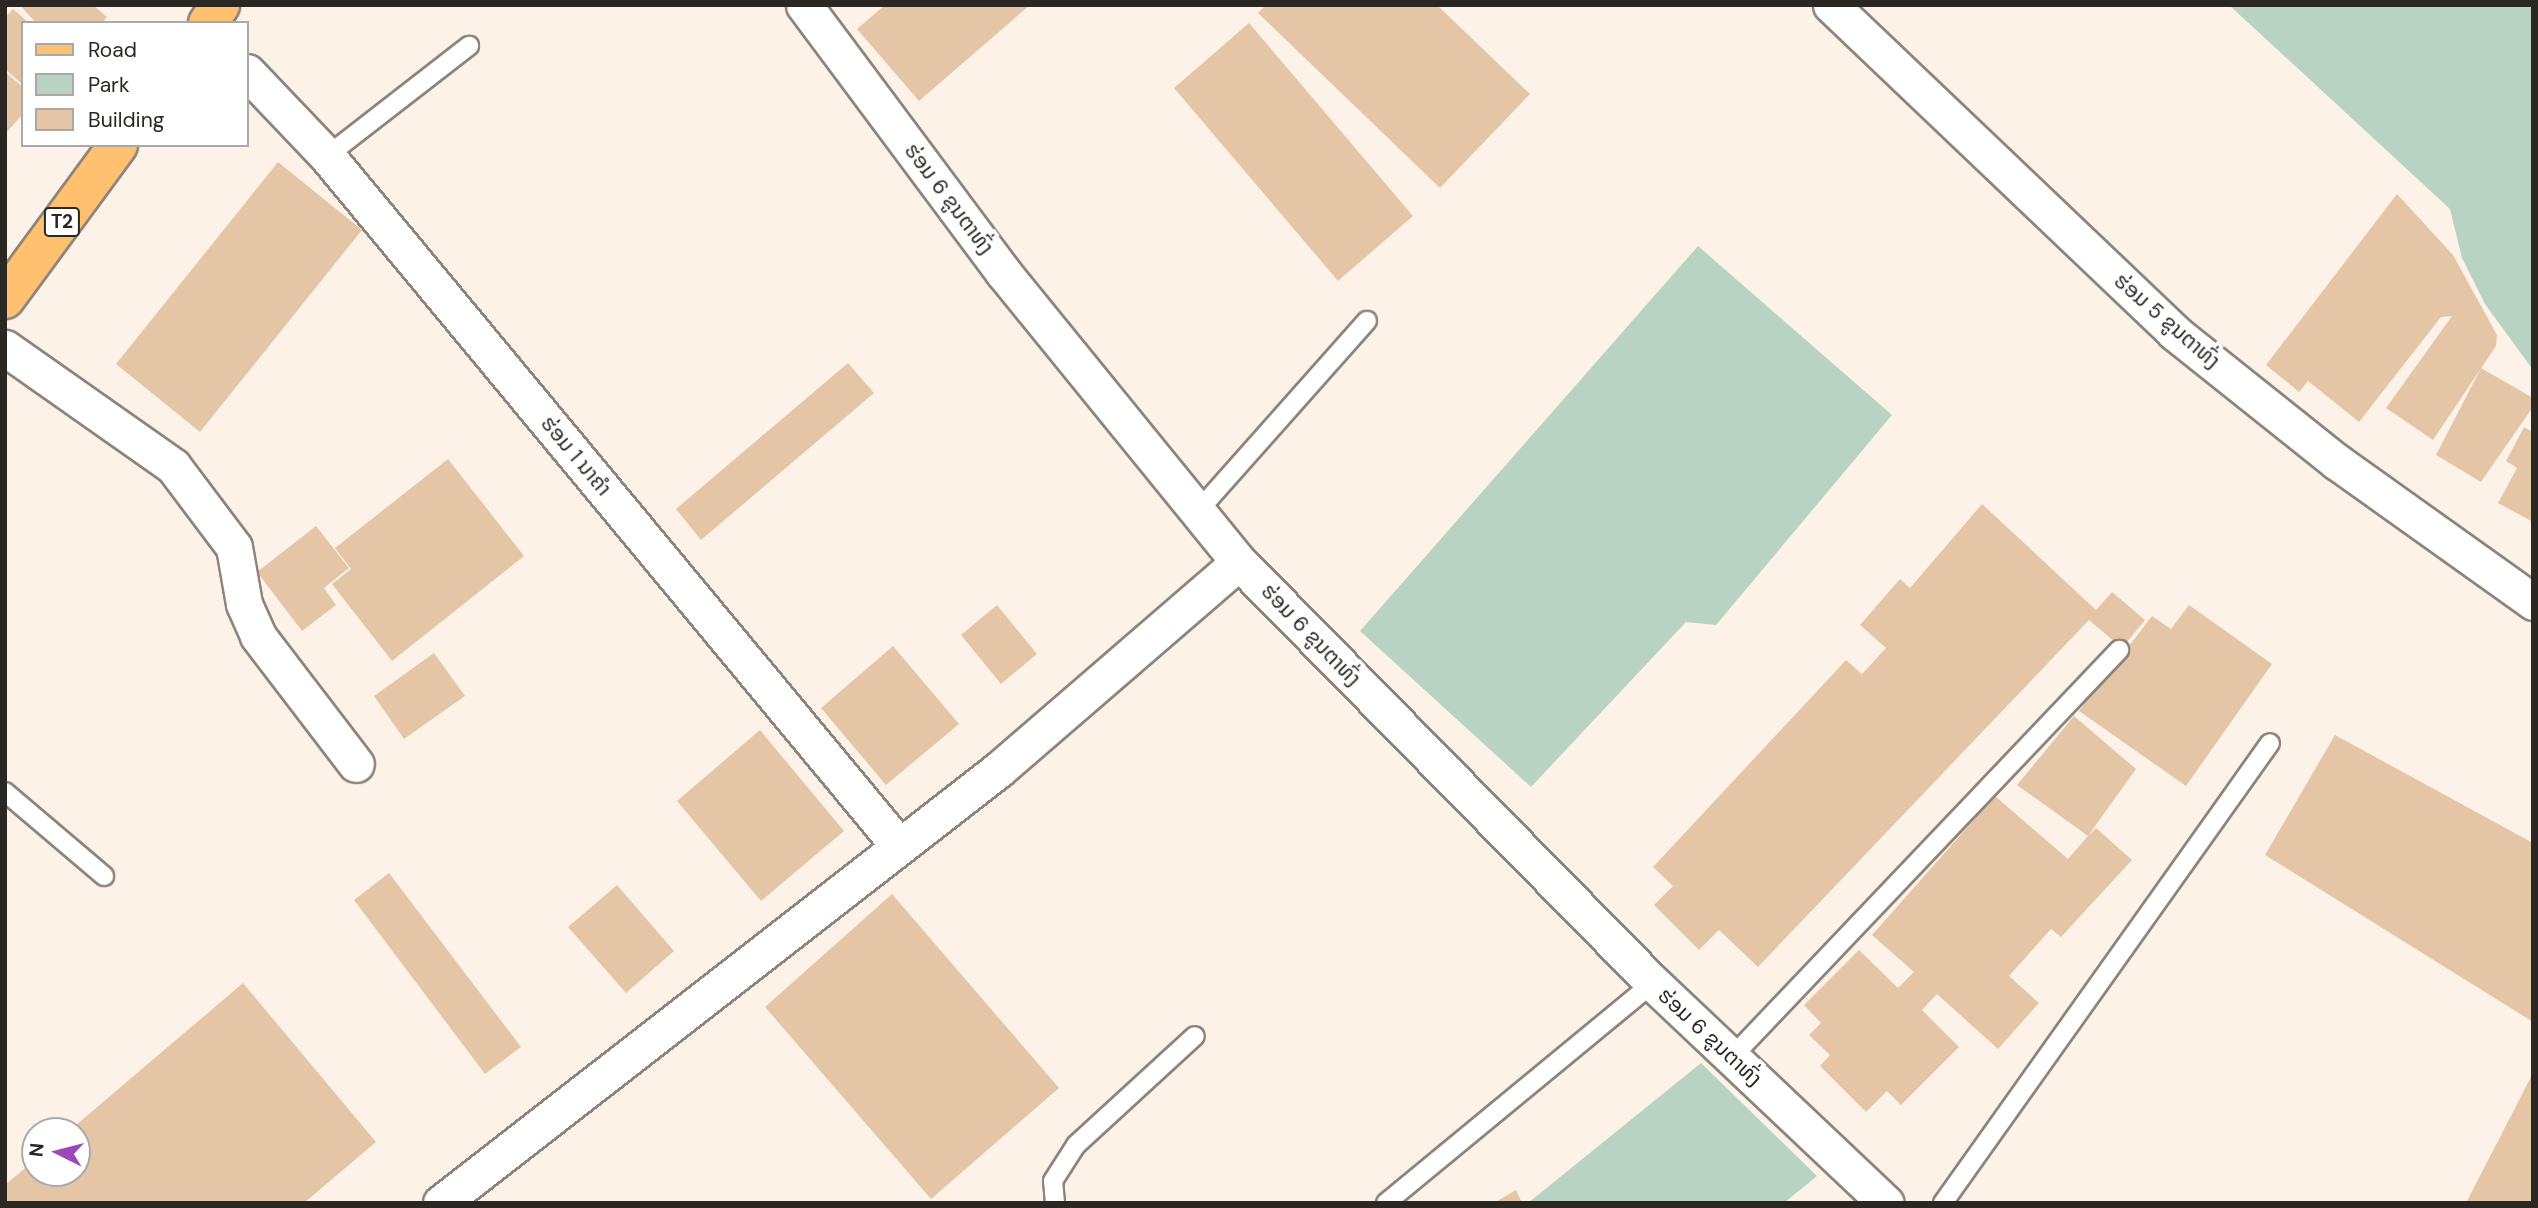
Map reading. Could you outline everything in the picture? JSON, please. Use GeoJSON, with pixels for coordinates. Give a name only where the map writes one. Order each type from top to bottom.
{"type":"FeatureCollection","features":[{"type":"Feature","properties":{"kind":"main road"},"geometry":{"type":"LineString","coordinates":[[209,21],[220,5]]}},
{"type":"Feature","properties":{"kind":"main road","name":"T2"},"geometry":{"type":"LineString","coordinates":[[5,299],[117,147]]}},
{"type":"Feature","properties":{"kind":"street","name":"ຮ່ອມ 6 ຂູນຕາທົ່ງ"},"geometry":{"type":"LineString","coordinates":[[804,5],[1003,272],[1239,562],[1653,983],[1886,1203]]}},
{"type":"Feature","properties":{"kind":"street","name":"ຮ່ອມ 5 ຂູນຕາທົ່ງ"},"geometry":{"type":"LineString","coordinates":[[1831,5],[2174,332],[2337,462],[2533,603]]}},
{"type":"Feature","properties":{"kind":"street","name":"ຮ່ອມ 1 ນາຄຳ"},"geometry":{"type":"LineString","coordinates":[[248,73],[327,156],[899,846]]}},
{"type":"Feature","properties":{"kind":"street"},"geometry":{"type":"LineString","coordinates":[[5,348],[173,466],[234,547],[244,604],[257,636],[356,764]]}},
{"type":"Feature","properties":{"kind":"street"},"geometry":{"type":"LineString","coordinates":[[441,1203],[998,770],[1239,562]]}},
{"type":"Feature","properties":{"kind":"lane"},"geometry":{"type":"LineString","coordinates":[[327,156],[469,46]]}},
{"type":"Feature","properties":{"kind":"lane"},"geometry":{"type":"LineString","coordinates":[[1199,510],[1367,321]]}},
{"type":"Feature","properties":{"kind":"lane"},"geometry":{"type":"LineString","coordinates":[[1732,1057],[2119,650]]}},
{"type":"Feature","properties":{"kind":"lane"},"geometry":{"type":"LineString","coordinates":[[1943,1203],[2270,743]]}},
{"type":"Feature","properties":{"kind":"lane"},"geometry":{"type":"LineString","coordinates":[[5,792],[104,876]]}},
{"type":"Feature","properties":{"kind":"lane"},"geometry":{"type":"LineString","coordinates":[[1386,1203],[1653,983]]}},
{"type":"Feature","properties":{"kind":"lane"},"geometry":{"type":"LineString","coordinates":[[1055,1203],[1053,1181],[1076,1145],[1195,1036]]}},
{"type":"Feature","properties":{"kind":"green space"},"geometry":{"type":"Polygon","coordinates":[[[2229,5],[2533,5],[2533,370],[2485,304],[2462,258],[2450,209],[2229,5]]]}},
{"type":"Feature","properties":{"kind":"green space"},"geometry":{"type":"Polygon","coordinates":[[[1698,246],[1892,415],[1716,625],[1686,622],[1531,787],[1360,631],[1698,246]]]}},
{"type":"Feature","properties":{"kind":"green space"},"geometry":{"type":"Polygon","coordinates":[[[1701,1063],[1817,1176],[1784,1203],[1528,1203],[1701,1063]]]}},
{"type":"Feature","properties":{"kind":"building"},"geometry":{"type":"Polygon","coordinates":[[[20,5],[93,5],[107,17],[104,21],[34,21],[20,5]]]}},
{"type":"Feature","properties":{"kind":"building"},"geometry":{"type":"Polygon","coordinates":[[[885,5],[1030,5],[919,101],[857,29],[885,5]]]}},
{"type":"Feature","properties":{"kind":"building"},"geometry":{"type":"Polygon","coordinates":[[[1266,5],[1437,5],[1530,94],[1440,188],[1258,13],[1266,5]]]}},
{"type":"Feature","properties":{"kind":"building"},"geometry":{"type":"Polygon","coordinates":[[[13,9],[27,21],[21,21],[21,83],[5,69],[5,18],[13,9]]]}},
{"type":"Feature","properties":{"kind":"building"},"geometry":{"type":"Polygon","coordinates":[[[1249,23],[1413,216],[1338,281],[1174,88],[1249,23]]]}},
{"type":"Feature","properties":{"kind":"building"},"geometry":{"type":"Polygon","coordinates":[[[5,72],[21,85],[21,116],[5,134],[5,72]]]}},
{"type":"Feature","properties":{"kind":"building"},"geometry":{"type":"Polygon","coordinates":[[[278,162],[362,230],[200,432],[116,364],[278,162]]]}},
{"type":"Feature","properties":{"kind":"building"},"geometry":{"type":"Polygon","coordinates":[[[2397,194],[2453,255],[2497,335],[2496,346],[2433,440],[2386,408],[2452,316],[2441,317],[2359,422],[2308,381],[2299,392],[2266,365],[2397,194]]]}},
{"type":"Feature","properties":{"kind":"building"},"geometry":{"type":"Polygon","coordinates":[[[848,363],[874,393],[701,540],[676,509],[848,363]]]}},
{"type":"Feature","properties":{"kind":"building"},"geometry":{"type":"Polygon","coordinates":[[[2481,368],[2533,398],[2533,407],[2481,482],[2436,455],[2481,368]]]}},
{"type":"Feature","properties":{"kind":"building"},"geometry":{"type":"Polygon","coordinates":[[[2524,427],[2533,432],[2533,522],[2498,503],[2517,468],[2506,461],[2524,427]]]}},
{"type":"Feature","properties":{"kind":"building"},"geometry":{"type":"Polygon","coordinates":[[[448,459],[524,556],[392,661],[332,584],[351,569],[335,548],[448,459]]]}},
{"type":"Feature","properties":{"kind":"building"},"geometry":{"type":"Polygon","coordinates":[[[1982,504],[2096,610],[2112,592],[2145,620],[2122,648],[2089,620],[1758,967],[1719,930],[1699,950],[1654,905],[1673,886],[1653,867],[1846,660],[1862,674],[1886,648],[1860,625],[1900,579],[1910,588],[1982,504]]]}},
{"type":"Feature","properties":{"kind":"building"},"geometry":{"type":"Polygon","coordinates":[[[316,526],[349,568],[324,588],[336,605],[302,631],[257,572],[316,526]]]}},
{"type":"Feature","properties":{"kind":"building"},"geometry":{"type":"Polygon","coordinates":[[[997,605],[1037,654],[1001,684],[961,635],[997,605]]]}},
{"type":"Feature","properties":{"kind":"building"},"geometry":{"type":"Polygon","coordinates":[[[2189,605],[2272,664],[2186,786],[2079,711],[2152,616],[2171,629],[2189,605]]]}},
{"type":"Feature","properties":{"kind":"building"},"geometry":{"type":"Polygon","coordinates":[[[893,646],[959,724],[886,785],[821,708],[893,646]]]}},
{"type":"Feature","properties":{"kind":"building"},"geometry":{"type":"Polygon","coordinates":[[[434,653],[465,696],[404,739],[374,696],[434,653]]]}},
{"type":"Feature","properties":{"kind":"building"},"geometry":{"type":"Polygon","coordinates":[[[2074,716],[2136,769],[2088,836],[2017,785],[2074,716]]]}},
{"type":"Feature","properties":{"kind":"building"},"geometry":{"type":"Polygon","coordinates":[[[760,730],[844,831],[761,901],[677,801],[760,730]]]}},
{"type":"Feature","properties":{"kind":"building"},"geometry":{"type":"Polygon","coordinates":[[[2335,735],[2533,843],[2533,1022],[2265,855],[2335,735]]]}},
{"type":"Feature","properties":{"kind":"building"},"geometry":{"type":"Polygon","coordinates":[[[1995,796],[2068,859],[2096,828],[2132,860],[2061,937],[2051,929],[2009,976],[2039,1003],[1998,1049],[1937,994],[1922,1010],[1959,1047],[1901,1105],[1887,1091],[1866,1112],[1820,1066],[1830,1055],[1809,1035],[1821,1023],[1804,1005],[1859,950],[1898,988],[1914,972],[1872,935],[1995,796]]]}},
{"type":"Feature","properties":{"kind":"building"},"geometry":{"type":"Polygon","coordinates":[[[389,873],[521,1047],[485,1074],[354,900],[389,873]]]}},
{"type":"Feature","properties":{"kind":"building"},"geometry":{"type":"Polygon","coordinates":[[[617,885],[674,951],[626,993],[568,927],[617,885]]]}},
{"type":"Feature","properties":{"kind":"building"},"geometry":{"type":"Polygon","coordinates":[[[892,894],[1059,1088],[931,1199],[765,1007],[892,894]]]}},
{"type":"Feature","properties":{"kind":"building"},"geometry":{"type":"Polygon","coordinates":[[[243,983],[376,1142],[304,1203],[5,1203],[5,1185],[21,1172],[21,1187],[91,1187],[91,1117],[85,1117],[243,983]]]}},
{"type":"Feature","properties":{"kind":"building"},"geometry":{"type":"Polygon","coordinates":[[[2533,1073],[2533,1203],[2466,1203],[2533,1073]]]}},
{"type":"Feature","properties":{"kind":"building"},"geometry":{"type":"Polygon","coordinates":[[[1516,1190],[1522,1203],[1494,1203],[1516,1190]]]}}]}
